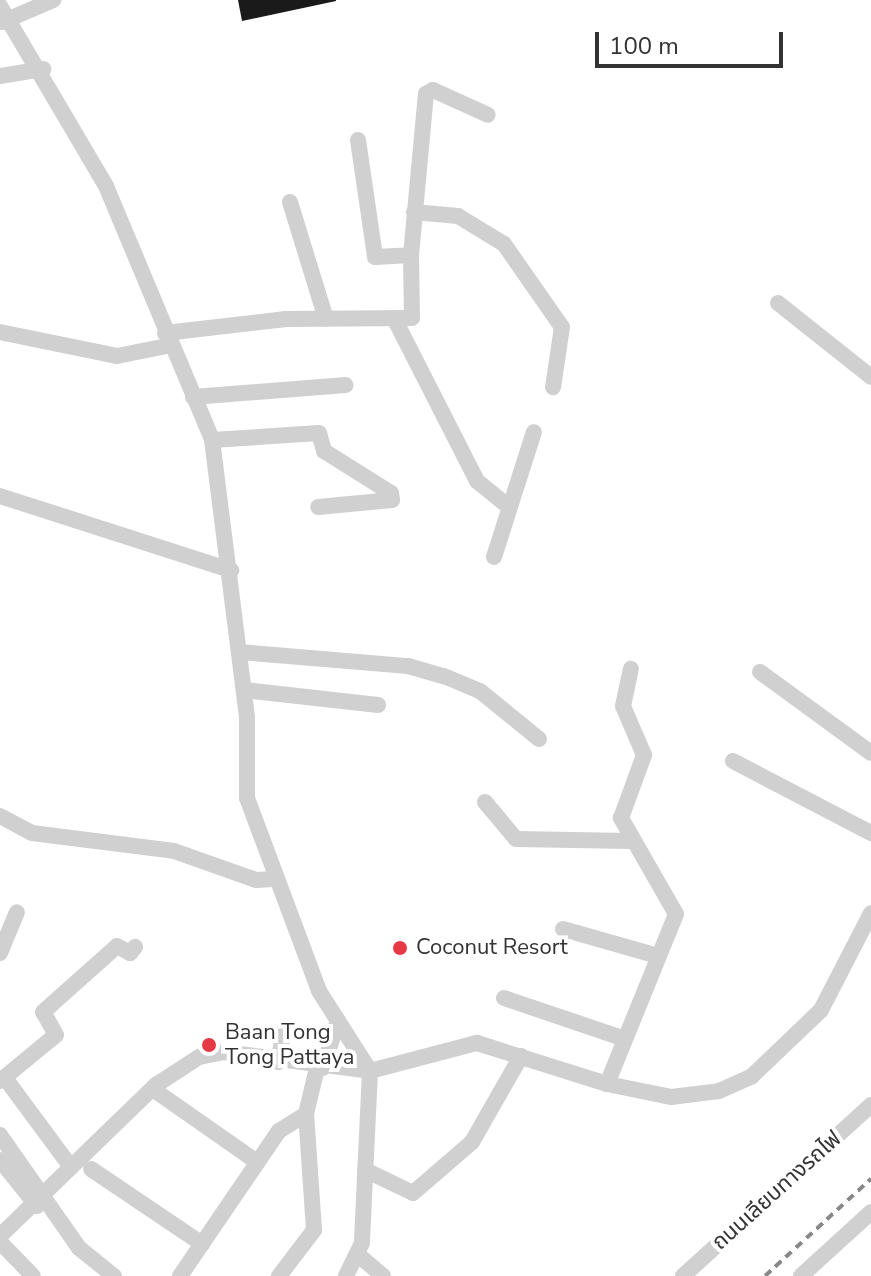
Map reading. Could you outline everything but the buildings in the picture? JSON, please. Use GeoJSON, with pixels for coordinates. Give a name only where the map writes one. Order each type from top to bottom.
{"type":"FeatureCollection","features":[{"type":"Feature","properties":{"kind":"street"},"geometry":{"type":"LineString","coordinates":[[5,22],[53,0]]}},
{"type":"Feature","properties":{"kind":"street"},"geometry":{"type":"LineString","coordinates":[[0,6],[5,22],[43,69],[106,186],[212,440],[244,690],[247,798],[274,879],[338,1020],[370,1071],[357,1254],[346,1276]]}},
{"type":"Feature","properties":{"kind":"street"},"geometry":{"type":"LineString","coordinates":[[0,76],[43,69]]}},
{"type":"Feature","properties":{"kind":"street"},"geometry":{"type":"LineString","coordinates":[[0,332],[117,356],[169,339],[326,319],[412,318],[411,255],[426,94],[433,90],[488,115]]}},
{"type":"Feature","properties":{"kind":"street"},"geometry":{"type":"LineString","coordinates":[[358,140],[375,257],[411,255]]}},
{"type":"Feature","properties":{"kind":"street"},"geometry":{"type":"LineString","coordinates":[[290,202],[326,319]]}},
{"type":"Feature","properties":{"kind":"street"},"geometry":{"type":"LineString","coordinates":[[414,212],[458,216],[504,244],[562,327],[553,387]]}},
{"type":"Feature","properties":{"kind":"street"},"geometry":{"type":"LineString","coordinates":[[778,303],[871,377]]}},
{"type":"Feature","properties":{"kind":"street"},"geometry":{"type":"LineString","coordinates":[[394,318],[477,481],[509,507]]}},
{"type":"Feature","properties":{"kind":"street"},"geometry":{"type":"LineString","coordinates":[[193,397],[346,385]]}},
{"type":"Feature","properties":{"kind":"street"},"geometry":{"type":"LineString","coordinates":[[494,557],[534,432]]}},
{"type":"Feature","properties":{"kind":"street"},"geometry":{"type":"LineString","coordinates":[[212,440],[319,433],[324,451],[391,493],[392,500],[318,507]]}},
{"type":"Feature","properties":{"kind":"street"},"geometry":{"type":"LineString","coordinates":[[0,496],[231,570]]}},
{"type":"Feature","properties":{"kind":"street"},"geometry":{"type":"LineString","coordinates":[[240,652],[408,666],[444,676],[480,691],[539,739]]}},
{"type":"Feature","properties":{"kind":"street"},"geometry":{"type":"LineString","coordinates":[[607,1084],[654,955],[676,914],[630,841],[620,810],[644,755],[623,706],[631,669]]}},
{"type":"Feature","properties":{"kind":"street"},"geometry":{"type":"LineString","coordinates":[[760,672],[871,753]]}},
{"type":"Feature","properties":{"kind":"street"},"geometry":{"type":"LineString","coordinates":[[244,690],[378,705]]}},
{"type":"Feature","properties":{"kind":"street"},"geometry":{"type":"LineString","coordinates":[[733,761],[871,833]]}},
{"type":"Feature","properties":{"kind":"street"},"geometry":{"type":"LineString","coordinates":[[485,802],[516,839],[630,841]]}},
{"type":"Feature","properties":{"kind":"street"},"geometry":{"type":"LineString","coordinates":[[0,816],[32,833],[174,851],[256,880],[274,879]]}},
{"type":"Feature","properties":{"kind":"street"},"geometry":{"type":"LineString","coordinates":[[0,953],[17,912]]}},
{"type":"Feature","properties":{"kind":"street"},"geometry":{"type":"LineString","coordinates":[[0,1236],[40,1201],[156,1085],[199,1057],[224,1052],[320,1068],[370,1071],[477,1043],[607,1084],[671,1097],[719,1091],[752,1076],[821,1010],[871,913]]}},
{"type":"Feature","properties":{"kind":"street"},"geometry":{"type":"LineString","coordinates":[[563,929],[654,955]]}},
{"type":"Feature","properties":{"kind":"street"},"geometry":{"type":"LineString","coordinates":[[71,1167],[4,1081],[56,1035],[43,1012],[117,946],[130,953],[135,947]]}},
{"type":"Feature","properties":{"kind":"street"},"geometry":{"type":"LineString","coordinates":[[504,998],[622,1038]]}},
{"type":"Feature","properties":{"kind":"street"},"geometry":{"type":"LineString","coordinates":[[279,1276],[314,1230],[306,1114],[338,1020]]}},
{"type":"Feature","properties":{"kind":"street"},"geometry":{"type":"LineString","coordinates":[[278,1062],[284,1030]]}},
{"type":"Feature","properties":{"kind":"street"},"geometry":{"type":"LineString","coordinates":[[365,1170],[413,1193],[472,1142],[521,1056]]}},
{"type":"Feature","properties":{"kind":"street"},"geometry":{"type":"LineString","coordinates":[[157,1092],[257,1162]]}},
{"type":"Feature","properties":{"kind":"street","name":"ถนนเลียบทางรถไฟ"},"geometry":{"type":"LineString","coordinates":[[683,1276],[871,1105]]}},
{"type":"Feature","properties":{"kind":"street"},"geometry":{"type":"LineString","coordinates":[[180,1276],[279,1131],[306,1114]]}},
{"type":"Feature","properties":{"kind":"street"},"geometry":{"type":"LineString","coordinates":[[0,1135],[40,1201],[79,1248],[114,1276]]}},
{"type":"Feature","properties":{"kind":"street"},"geometry":{"type":"LineString","coordinates":[[2,1168],[40,1201]]}},
{"type":"Feature","properties":{"kind":"street"},"geometry":{"type":"LineString","coordinates":[[91,1169],[202,1244]]}},
{"type":"Feature","properties":{"kind":"street"},"geometry":{"type":"LineString","coordinates":[[801,1276],[871,1212]]}},
{"type":"Feature","properties":{"kind":"street"},"geometry":{"type":"LineString","coordinates":[[0,1242],[33,1276]]}},
{"type":"Feature","properties":{"kind":"street"},"geometry":{"type":"LineString","coordinates":[[357,1254],[383,1276]]}},
{"type":"Feature","properties":{"kind":"railway"},"geometry":{"type":"LineString","coordinates":[[765,1276],[871,1179]]}},
{"type":"Feature","properties":{"kind":"place","name":"Coconut Resort"},"geometry":{"type":"Point","coordinates":[400,948]}},
{"type":"Feature","properties":{"kind":"place","name":"Baan Tong Tong Pattaya"},"geometry":{"type":"Point","coordinates":[209,1045]}}]}
